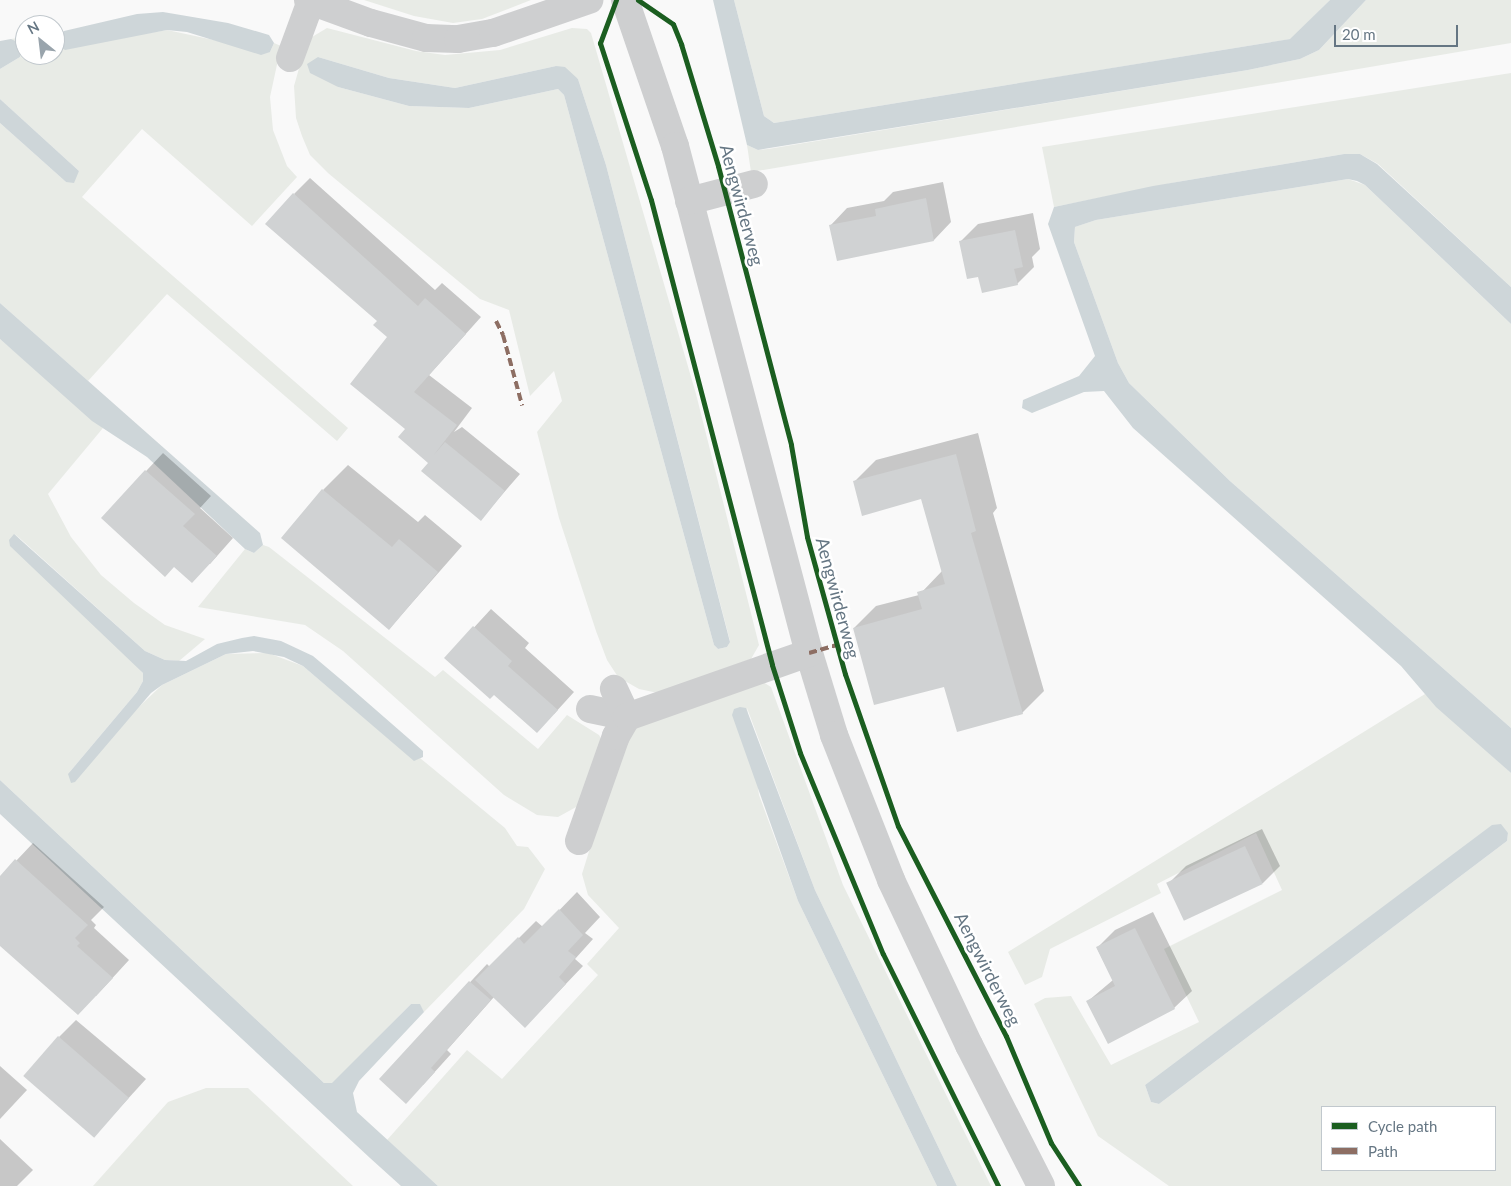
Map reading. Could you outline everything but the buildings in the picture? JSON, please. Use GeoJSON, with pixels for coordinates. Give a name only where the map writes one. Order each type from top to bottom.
{"type":"FeatureCollection","features":[{"type":"Feature","properties":{"kind":"street"},"geometry":{"type":"LineString","coordinates":[[290,58],[310,0],[372,23],[426,38],[458,39],[511,27],[589,0]]}},
{"type":"Feature","properties":{"kind":"street"},"geometry":{"type":"LineString","coordinates":[[625,0],[675,146],[809,653],[841,752],[891,880],[969,1045],[1041,1186]]}},
{"type":"Feature","properties":{"kind":"street"},"geometry":{"type":"LineString","coordinates":[[689,200],[754,184]]}},
{"type":"Feature","properties":{"kind":"street"},"geometry":{"type":"LineString","coordinates":[[590,709],[627,717],[809,653]]}},
{"type":"Feature","properties":{"kind":"street"},"geometry":{"type":"LineString","coordinates":[[614,689],[627,717]]}},
{"type":"Feature","properties":{"kind":"street"},"geometry":{"type":"LineString","coordinates":[[578,829],[616,736],[627,717]]}},
{"type":"Feature","properties":{"kind":"shaded area"},"geometry":{"type":"Polygon","coordinates":[[[364,0],[531,0],[482,19],[453,23],[414,16],[364,0]]]}},
{"type":"Feature","properties":{"kind":"shaded area"},"geometry":{"type":"Polygon","coordinates":[[[713,0],[734,0],[764,116],[774,123],[1290,39],[1330,0],[1366,0],[1319,50],[1300,59],[1248,70],[758,150],[747,145],[713,0]]]}},
{"type":"Feature","properties":{"kind":"shaded area"},"geometry":{"type":"Polygon","coordinates":[[[734,0],[1330,0],[1291,39],[774,123],[764,116],[734,0]]]}},
{"type":"Feature","properties":{"kind":"shaded area"},"geometry":{"type":"Polygon","coordinates":[[[1366,0],[1511,0],[1511,43],[751,172],[747,145],[758,150],[768,149],[1248,70],[1300,59],[1319,50],[1366,0]]]}},
{"type":"Feature","properties":{"kind":"shaded area"},"geometry":{"type":"Polygon","coordinates":[[[163,12],[228,23],[269,35],[274,43],[270,52],[261,55],[187,32],[167,30],[65,50],[65,31],[137,14],[163,12]]]}},
{"type":"Feature","properties":{"kind":"shaded area"},"geometry":{"type":"Polygon","coordinates":[[[327,28],[416,51],[445,55],[500,50],[572,28],[587,29],[591,33],[696,394],[759,645],[751,659],[658,693],[639,689],[618,677],[607,660],[596,631],[559,518],[537,432],[562,401],[554,371],[530,396],[509,310],[480,299],[328,173],[310,155],[296,118],[294,86],[307,40],[327,28]],[[318,57],[338,87],[409,106],[469,108],[558,89],[564,95],[714,645],[718,649],[727,647],[730,641],[606,165],[578,79],[556,66],[455,88],[389,78],[318,57]]]}},
{"type":"Feature","properties":{"kind":"shaded area"},"geometry":{"type":"Polygon","coordinates":[[[167,30],[270,52],[274,43],[281,46],[270,97],[273,130],[287,166],[297,177],[252,226],[142,129],[82,197],[348,428],[337,441],[167,294],[88,381],[0,303],[0,123],[66,182],[79,171],[0,99],[0,69],[15,60],[15,65],[65,65],[65,37],[143,34],[167,30]]]}},
{"type":"Feature","properties":{"kind":"shaded area"},"geometry":{"type":"Polygon","coordinates":[[[11,39],[15,41],[15,60],[0,69],[0,41],[11,39]]]}},
{"type":"Feature","properties":{"kind":"shaded area"},"geometry":{"type":"Polygon","coordinates":[[[318,57],[389,78],[455,88],[556,66],[565,67],[578,79],[606,165],[730,642],[727,647],[718,649],[714,645],[564,95],[558,89],[469,108],[409,106],[338,87],[310,73],[307,64],[318,57]]]}},
{"type":"Feature","properties":{"kind":"shaded area"},"geometry":{"type":"Polygon","coordinates":[[[1511,73],[1511,287],[1378,164],[1360,154],[1344,154],[1177,182],[1054,207],[1042,147],[1511,73]]]}},
{"type":"Feature","properties":{"kind":"shaded area"},"geometry":{"type":"Polygon","coordinates":[[[0,99],[79,171],[74,183],[66,182],[0,123],[0,99]]]}},
{"type":"Feature","properties":{"kind":"shaded area"},"geometry":{"type":"Polygon","coordinates":[[[1344,154],[1360,154],[1377,164],[1511,287],[1511,324],[1365,185],[1348,179],[1096,220],[1075,227],[1074,242],[1118,363],[1129,383],[1230,481],[1511,728],[1511,773],[1436,707],[1401,666],[1133,428],[1104,391],[1084,392],[1032,413],[1022,408],[1023,400],[1079,376],[1095,356],[1048,224],[1054,207],[1153,186],[1344,154]]]}},
{"type":"Feature","properties":{"kind":"shaded area"},"geometry":{"type":"Polygon","coordinates":[[[1348,179],[1365,185],[1511,324],[1511,728],[1230,481],[1129,383],[1118,363],[1074,242],[1075,227],[1096,220],[1348,179]]]}},
{"type":"Feature","properties":{"kind":"shaded area"},"geometry":{"type":"Polygon","coordinates":[[[0,303],[260,533],[263,545],[254,553],[245,549],[147,457],[92,421],[0,339],[0,303]]]}},
{"type":"Feature","properties":{"kind":"shaded area"},"geometry":{"type":"Polygon","coordinates":[[[0,339],[103,428],[48,494],[71,537],[101,575],[134,603],[165,625],[205,639],[179,661],[165,660],[145,651],[15,534],[143,673],[143,681],[137,692],[68,774],[162,685],[226,654],[268,653],[303,666],[414,760],[420,758],[505,828],[517,846],[528,847],[545,869],[524,909],[424,1012],[420,1005],[411,1004],[332,1084],[324,1083],[0,780],[0,339]]]}},
{"type":"Feature","properties":{"kind":"shaded area"},"geometry":{"type":"Polygon","coordinates":[[[14,534],[145,651],[165,660],[186,661],[217,644],[242,638],[254,636],[281,641],[313,656],[423,751],[423,757],[414,761],[303,666],[284,657],[253,651],[226,654],[162,685],[151,693],[75,782],[71,783],[68,774],[137,692],[143,681],[143,673],[10,546],[9,540],[14,534]]]}},
{"type":"Feature","properties":{"kind":"shaded area"},"geometry":{"type":"Polygon","coordinates":[[[263,545],[269,547],[435,677],[443,670],[538,749],[567,715],[599,735],[605,746],[578,806],[558,817],[537,815],[504,795],[343,651],[305,625],[198,607],[245,549],[254,553],[263,545]]]}},
{"type":"Feature","properties":{"kind":"shaded area"},"geometry":{"type":"Polygon","coordinates":[[[763,682],[771,687],[843,885],[991,1186],[957,1186],[815,890],[747,708],[759,795],[798,901],[937,1186],[438,1186],[387,1140],[467,1050],[502,1079],[598,975],[587,964],[619,928],[588,895],[582,874],[621,748],[639,724],[763,682]]]}},
{"type":"Feature","properties":{"kind":"shaded area"},"geometry":{"type":"Polygon","coordinates":[[[1425,694],[1511,773],[1511,1186],[1169,1186],[1098,1136],[1034,1004],[1045,998],[1071,996],[1111,1065],[1199,1022],[1164,949],[1282,890],[1256,833],[1157,884],[1161,893],[1050,949],[1042,977],[1025,985],[1008,952],[1425,694]],[[1492,826],[1145,1085],[1151,1102],[1159,1104],[1507,841],[1508,833],[1492,826]]]}},
{"type":"Feature","properties":{"kind":"shaded area"},"geometry":{"type":"Polygon","coordinates":[[[746,708],[815,890],[957,1186],[937,1186],[798,901],[732,715],[734,709],[746,708]]]}},
{"type":"Feature","properties":{"kind":"shaded area"},"geometry":{"type":"Polygon","coordinates":[[[0,780],[324,1083],[332,1083],[411,1004],[420,1004],[424,1012],[359,1081],[353,1093],[357,1112],[438,1186],[401,1186],[370,1158],[0,814],[0,780]]]}},
{"type":"Feature","properties":{"kind":"shaded area"},"geometry":{"type":"Polygon","coordinates":[[[1501,824],[1508,833],[1507,841],[1159,1104],[1151,1102],[1145,1085],[1492,825],[1501,824]]]}},
{"type":"Feature","properties":{"kind":"shaded area"},"geometry":{"type":"Polygon","coordinates":[[[206,1088],[248,1088],[353,1186],[93,1186],[168,1102],[206,1088]]]}},
{"type":"Feature","properties":{"kind":"marked path"},"geometry":{"type":"LineString","coordinates":[[496,321],[503,335],[522,405]]}},
{"type":"Feature","properties":{"kind":"marked path"},"geometry":{"type":"LineString","coordinates":[[809,653],[837,645]]}},
{"type":"Feature","properties":{"kind":"cycle path"},"geometry":{"type":"LineString","coordinates":[[616,0],[600,43],[651,200],[772,665],[800,753],[883,954],[998,1186]]}},
{"type":"Feature","properties":{"kind":"cycle path","name":"Aengwirderweg"},"geometry":{"type":"LineString","coordinates":[[638,0],[673,24],[681,44],[718,166],[791,445],[807,537],[845,674],[898,826],[1006,1036],[1051,1143],[1079,1186]]}}]}
